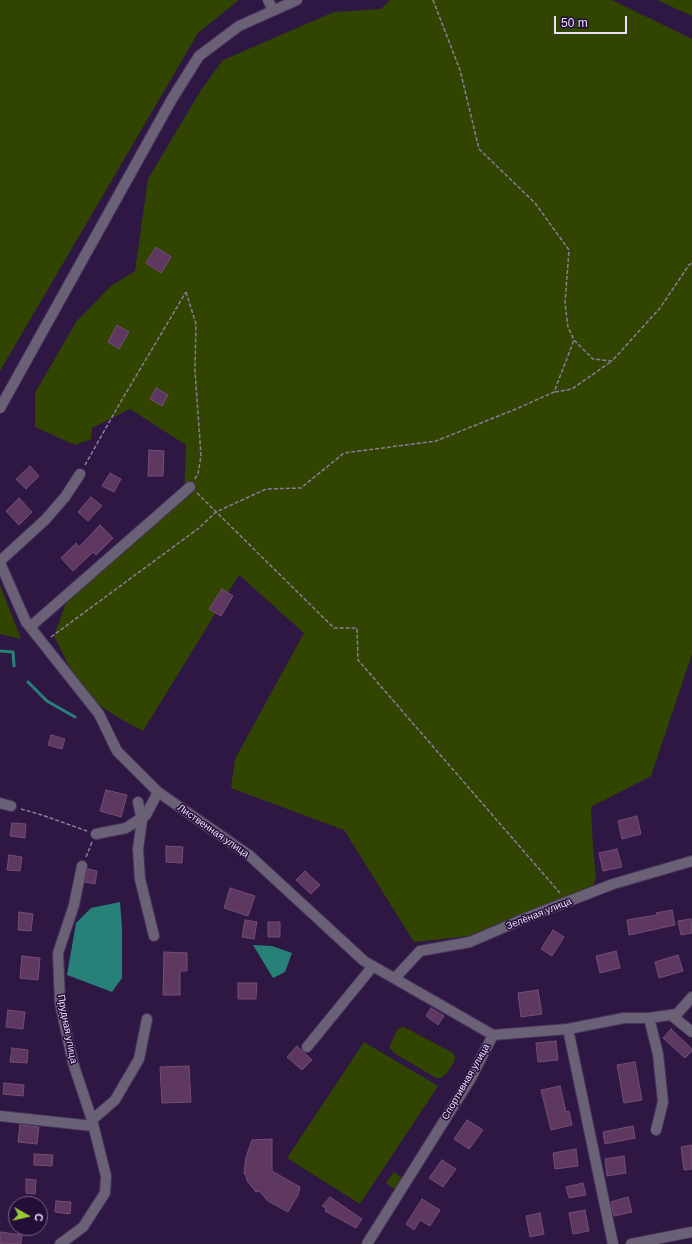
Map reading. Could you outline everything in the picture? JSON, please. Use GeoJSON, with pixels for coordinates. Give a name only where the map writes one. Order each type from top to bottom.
{"type":"FeatureCollection","features":[{"type":"Feature","properties":{"kind":"street"},"geometry":{"type":"LineString","coordinates":[[268,0],[273,10]]}},
{"type":"Feature","properties":{"kind":"street"},"geometry":{"type":"LineString","coordinates":[[0,408],[172,99],[199,56],[239,26],[297,0]]}},
{"type":"Feature","properties":{"kind":"street"},"geometry":{"type":"LineString","coordinates":[[0,562],[45,520],[66,497],[80,474]]}},
{"type":"Feature","properties":{"kind":"street"},"geometry":{"type":"LineString","coordinates":[[30,627],[190,487]]}},
{"type":"Feature","properties":{"kind":"street","name":"Лиственная улица"},"geometry":{"type":"LineString","coordinates":[[0,562],[26,622],[99,714],[117,751],[158,792],[249,855],[364,961],[384,970],[395,978],[493,1035]]}},
{"type":"Feature","properties":{"kind":"street"},"geometry":{"type":"LineString","coordinates":[[96,834],[126,828],[142,818],[146,815],[158,792]]}},
{"type":"Feature","properties":{"kind":"street"},"geometry":{"type":"LineString","coordinates":[[138,802],[142,818],[138,850],[140,880],[154,936]]}},
{"type":"Feature","properties":{"kind":"street"},"geometry":{"type":"LineString","coordinates":[[0,803],[10,806]]}},
{"type":"Feature","properties":{"kind":"street","name":"Зелёная улица"},"geometry":{"type":"LineString","coordinates":[[395,978],[420,951],[470,942],[613,884],[692,861]]}},
{"type":"Feature","properties":{"kind":"street","name":"Прудная улица"},"geometry":{"type":"LineString","coordinates":[[60,1244],[83,1227],[104,1192],[106,1176],[93,1123],[73,1063],[60,1003],[58,953],[74,904],[82,866]]}},
{"type":"Feature","properties":{"kind":"street"},"geometry":{"type":"LineString","coordinates":[[307,1047],[373,966]]}},
{"type":"Feature","properties":{"kind":"street","name":"Спортивная улица"},"geometry":{"type":"LineString","coordinates":[[367,1244],[471,1078],[493,1035],[568,1029],[624,1018],[649,1018],[677,1014],[692,997]]}},
{"type":"Feature","properties":{"kind":"street"},"geometry":{"type":"LineString","coordinates":[[671,1015],[692,1032]]}},
{"type":"Feature","properties":{"kind":"street"},"geometry":{"type":"LineString","coordinates":[[649,1018],[658,1054],[663,1102],[656,1130]]}},
{"type":"Feature","properties":{"kind":"street"},"geometry":{"type":"LineString","coordinates":[[0,1116],[93,1123],[115,1100],[138,1059],[147,1019]]}},
{"type":"Feature","properties":{"kind":"street"},"geometry":{"type":"LineString","coordinates":[[568,1029],[613,1244]]}},
{"type":"Feature","properties":{"kind":"street"},"geometry":{"type":"LineString","coordinates":[[631,1244],[692,1232]]}},
{"type":"Feature","properties":{"kind":"path"},"geometry":{"type":"LineString","coordinates":[[433,0],[460,70],[479,149],[535,203],[569,250],[565,302],[568,327],[574,340],[593,359],[612,361]]}},
{"type":"Feature","properties":{"kind":"path"},"geometry":{"type":"LineString","coordinates":[[42,642],[199,528],[216,512],[266,489],[301,488],[344,453],[436,441],[554,392],[572,389],[612,361],[660,308],[689,264],[692,263]]}},
{"type":"Feature","properties":{"kind":"path"},"geometry":{"type":"LineString","coordinates":[[80,474],[186,292],[196,324],[195,371],[201,456],[198,474],[190,487],[334,628],[357,628],[358,660],[567,902]]}},
{"type":"Feature","properties":{"kind":"path"},"geometry":{"type":"LineString","coordinates":[[554,392],[574,340]]}},
{"type":"Feature","properties":{"kind":"path"},"geometry":{"type":"LineString","coordinates":[[10,806],[42,815],[96,834],[82,866]]}},
{"type":"Feature","properties":{"kind":"shaded area"},"geometry":{"type":"Polygon","coordinates":[[[0,0],[239,0],[198,33],[0,371],[0,0]]]}},
{"type":"Feature","properties":{"kind":"shaded area"},"geometry":{"type":"Polygon","coordinates":[[[390,0],[612,0],[692,39],[692,654],[651,776],[591,807],[596,879],[586,897],[554,904],[511,918],[469,936],[414,942],[344,830],[231,788],[235,759],[304,633],[239,575],[143,731],[117,717],[83,694],[54,636],[67,600],[184,497],[186,445],[130,409],[92,428],[91,439],[75,445],[35,427],[35,393],[76,322],[111,286],[135,271],[148,179],[201,90],[223,60],[334,12],[381,9],[390,0]]]}},
{"type":"Feature","properties":{"kind":"shaded area"},"geometry":{"type":"Polygon","coordinates":[[[657,0],[692,0],[692,16],[657,0]]]}},
{"type":"Feature","properties":{"kind":"shaded area"},"geometry":{"type":"Polygon","coordinates":[[[0,585],[21,639],[0,634],[0,585]]]}},
{"type":"Feature","properties":{"kind":"shaded area"},"geometry":{"type":"Polygon","coordinates":[[[120,902],[122,928],[122,978],[112,992],[67,975],[76,923],[91,908],[120,902]]]}},
{"type":"Feature","properties":{"kind":"shaded area"},"geometry":{"type":"Polygon","coordinates":[[[253,945],[272,946],[292,953],[285,972],[273,978],[253,945]]]}},
{"type":"Feature","properties":{"kind":"shaded area"},"geometry":{"type":"Polygon","coordinates":[[[404,1027],[453,1053],[455,1057],[454,1062],[446,1074],[441,1078],[436,1078],[394,1053],[389,1047],[399,1028],[404,1027]]]}},
{"type":"Feature","properties":{"kind":"shaded area"},"geometry":{"type":"Polygon","coordinates":[[[364,1042],[438,1086],[360,1204],[287,1158],[364,1042]]]}},
{"type":"Feature","properties":{"kind":"shaded area"},"geometry":{"type":"Polygon","coordinates":[[[394,1172],[402,1178],[395,1189],[386,1183],[394,1172]]]}},
{"type":"Feature","properties":{"kind":"building"},"geometry":{"type":"Polygon","coordinates":[[[156,247],[171,257],[161,273],[146,263],[156,247]]]}},
{"type":"Feature","properties":{"kind":"building"},"geometry":{"type":"Polygon","coordinates":[[[117,325],[129,332],[119,349],[108,342],[117,325]]]}},
{"type":"Feature","properties":{"kind":"building"},"geometry":{"type":"Polygon","coordinates":[[[156,388],[168,395],[162,406],[150,399],[156,388]]]}},
{"type":"Feature","properties":{"kind":"building"},"geometry":{"type":"Polygon","coordinates":[[[149,450],[164,451],[163,476],[148,476],[149,450]]]}},
{"type":"Feature","properties":{"kind":"building"},"geometry":{"type":"Polygon","coordinates":[[[30,466],[39,476],[26,489],[16,479],[30,466]]]}},
{"type":"Feature","properties":{"kind":"building"},"geometry":{"type":"Polygon","coordinates":[[[110,473],[121,479],[114,492],[102,486],[110,473]]]}},
{"type":"Feature","properties":{"kind":"building"},"geometry":{"type":"Polygon","coordinates":[[[91,497],[102,506],[88,521],[78,512],[91,497]]]}},
{"type":"Feature","properties":{"kind":"building"},"geometry":{"type":"Polygon","coordinates":[[[19,498],[32,512],[19,525],[6,511],[19,498]]]}},
{"type":"Feature","properties":{"kind":"building"},"geometry":{"type":"Polygon","coordinates":[[[100,525],[113,538],[96,555],[93,552],[73,571],[61,558],[76,543],[79,547],[100,525]]]}},
{"type":"Feature","properties":{"kind":"building"},"geometry":{"type":"Polygon","coordinates":[[[222,589],[233,596],[221,616],[209,609],[222,589]]]}},
{"type":"Feature","properties":{"kind":"building"},"geometry":{"type":"Polygon","coordinates":[[[51,735],[65,739],[62,749],[48,745],[51,735]]]}},
{"type":"Feature","properties":{"kind":"building"},"geometry":{"type":"Polygon","coordinates":[[[106,790],[127,795],[121,817],[100,811],[106,790]]]}},
{"type":"Feature","properties":{"kind":"building"},"geometry":{"type":"Polygon","coordinates":[[[637,816],[641,834],[622,839],[618,821],[637,816]]]}},
{"type":"Feature","properties":{"kind":"building"},"geometry":{"type":"Polygon","coordinates":[[[12,823],[26,824],[25,838],[10,836],[12,823]]]}},
{"type":"Feature","properties":{"kind":"building"},"geometry":{"type":"Polygon","coordinates":[[[166,846],[183,847],[182,863],[166,862],[166,846]]]}},
{"type":"Feature","properties":{"kind":"building"},"geometry":{"type":"Polygon","coordinates":[[[617,849],[622,867],[603,871],[599,853],[617,849]]]}},
{"type":"Feature","properties":{"kind":"building"},"geometry":{"type":"Polygon","coordinates":[[[9,855],[22,857],[20,871],[7,870],[9,855]]]}},
{"type":"Feature","properties":{"kind":"building"},"geometry":{"type":"Polygon","coordinates":[[[88,869],[97,871],[95,884],[85,882],[88,869]]]}},
{"type":"Feature","properties":{"kind":"building"},"geometry":{"type":"Polygon","coordinates":[[[305,871],[320,885],[311,894],[296,880],[305,871]]]}},
{"type":"Feature","properties":{"kind":"building"},"geometry":{"type":"Polygon","coordinates":[[[230,888],[255,896],[248,916],[224,908],[230,888]]]}},
{"type":"Feature","properties":{"kind":"building"},"geometry":{"type":"Polygon","coordinates":[[[672,910],[675,925],[629,935],[627,920],[657,915],[656,913],[672,910]]]}},
{"type":"Feature","properties":{"kind":"building"},"geometry":{"type":"Polygon","coordinates":[[[19,912],[33,914],[31,931],[18,930],[19,912]]]}},
{"type":"Feature","properties":{"kind":"building"},"geometry":{"type":"Polygon","coordinates":[[[691,919],[692,933],[681,935],[678,921],[691,919]]]}},
{"type":"Feature","properties":{"kind":"building"},"geometry":{"type":"Polygon","coordinates":[[[245,920],[257,922],[254,939],[242,937],[245,920]]]}},
{"type":"Feature","properties":{"kind":"building"},"geometry":{"type":"Polygon","coordinates":[[[268,922],[280,922],[280,937],[268,937],[268,922]]]}},
{"type":"Feature","properties":{"kind":"building"},"geometry":{"type":"Polygon","coordinates":[[[553,930],[564,937],[552,956],[541,949],[553,930]]]}},
{"type":"Feature","properties":{"kind":"building"},"geometry":{"type":"Polygon","coordinates":[[[616,951],[620,968],[600,973],[596,956],[616,951]]]}},
{"type":"Feature","properties":{"kind":"building"},"geometry":{"type":"Polygon","coordinates":[[[164,952],[187,953],[187,971],[180,971],[180,995],[163,995],[164,952]]]}},
{"type":"Feature","properties":{"kind":"building"},"geometry":{"type":"Polygon","coordinates":[[[678,955],[683,971],[659,978],[655,962],[678,955]]]}},
{"type":"Feature","properties":{"kind":"building"},"geometry":{"type":"Polygon","coordinates":[[[22,956],[40,958],[38,980],[20,978],[22,956]]]}},
{"type":"Feature","properties":{"kind":"building"},"geometry":{"type":"Polygon","coordinates":[[[238,983],[257,983],[256,999],[238,999],[238,983]]]}},
{"type":"Feature","properties":{"kind":"building"},"geometry":{"type":"Polygon","coordinates":[[[538,990],[542,1014],[521,1017],[518,993],[538,990]]]}},
{"type":"Feature","properties":{"kind":"building"},"geometry":{"type":"Polygon","coordinates":[[[431,1008],[444,1016],[438,1025],[426,1016],[431,1008]]]}},
{"type":"Feature","properties":{"kind":"building"},"geometry":{"type":"Polygon","coordinates":[[[8,1010],[25,1012],[23,1029],[6,1027],[8,1010]]]}},
{"type":"Feature","properties":{"kind":"building"},"geometry":{"type":"Polygon","coordinates":[[[671,1029],[692,1049],[692,1051],[685,1058],[663,1038],[671,1029]]]}},
{"type":"Feature","properties":{"kind":"building"},"geometry":{"type":"Polygon","coordinates":[[[556,1041],[558,1060],[538,1062],[536,1043],[556,1041]]]}},
{"type":"Feature","properties":{"kind":"building"},"geometry":{"type":"Polygon","coordinates":[[[297,1046],[312,1060],[302,1070],[287,1057],[297,1046]]]}},
{"type":"Feature","properties":{"kind":"building"},"geometry":{"type":"Polygon","coordinates":[[[12,1048],[28,1050],[27,1063],[10,1062],[12,1048]]]}},
{"type":"Feature","properties":{"kind":"building"},"geometry":{"type":"Polygon","coordinates":[[[635,1062],[642,1100],[624,1103],[617,1065],[635,1062]]]}},
{"type":"Feature","properties":{"kind":"building"},"geometry":{"type":"Polygon","coordinates":[[[189,1066],[191,1102],[162,1103],[160,1067],[189,1066]]]}},
{"type":"Feature","properties":{"kind":"building"},"geometry":{"type":"Polygon","coordinates":[[[4,1083],[24,1085],[23,1096],[3,1094],[4,1083]]]}},
{"type":"Feature","properties":{"kind":"building"},"geometry":{"type":"Polygon","coordinates":[[[560,1086],[566,1112],[569,1111],[572,1125],[551,1130],[541,1090],[560,1086]]]}},
{"type":"Feature","properties":{"kind":"building"},"geometry":{"type":"Polygon","coordinates":[[[467,1120],[483,1130],[469,1149],[454,1139],[467,1120]]]}},
{"type":"Feature","properties":{"kind":"building"},"geometry":{"type":"Polygon","coordinates":[[[20,1125],[39,1127],[37,1144],[18,1142],[20,1125]]]}},
{"type":"Feature","properties":{"kind":"building"},"geometry":{"type":"Polygon","coordinates":[[[633,1126],[635,1138],[605,1144],[603,1132],[633,1126]]]}},
{"type":"Feature","properties":{"kind":"building"},"geometry":{"type":"Polygon","coordinates":[[[272,1139],[272,1171],[300,1187],[298,1195],[288,1212],[268,1201],[259,1191],[256,1192],[247,1181],[246,1175],[244,1174],[246,1157],[252,1140],[272,1139]]]}},
{"type":"Feature","properties":{"kind":"building"},"geometry":{"type":"Polygon","coordinates":[[[692,1145],[692,1169],[684,1170],[681,1147],[692,1145]]]}},
{"type":"Feature","properties":{"kind":"building"},"geometry":{"type":"Polygon","coordinates":[[[576,1149],[578,1166],[555,1169],[553,1153],[576,1149]]]}},
{"type":"Feature","properties":{"kind":"building"},"geometry":{"type":"Polygon","coordinates":[[[34,1154],[53,1155],[52,1166],[34,1165],[34,1154]]]}},
{"type":"Feature","properties":{"kind":"building"},"geometry":{"type":"Polygon","coordinates":[[[624,1156],[626,1173],[607,1176],[605,1159],[624,1156]]]}},
{"type":"Feature","properties":{"kind":"building"},"geometry":{"type":"Polygon","coordinates":[[[442,1160],[456,1169],[443,1187],[429,1178],[442,1160]]]}},
{"type":"Feature","properties":{"kind":"building"},"geometry":{"type":"Polygon","coordinates":[[[26,1179],[36,1180],[35,1194],[26,1193],[26,1179]]]}},
{"type":"Feature","properties":{"kind":"building"},"geometry":{"type":"Polygon","coordinates":[[[583,1183],[586,1195],[569,1198],[566,1187],[583,1183]]]}},
{"type":"Feature","properties":{"kind":"building"},"geometry":{"type":"Polygon","coordinates":[[[330,1197],[362,1219],[356,1228],[325,1211],[326,1208],[322,1206],[330,1197]]]}},
{"type":"Feature","properties":{"kind":"building"},"geometry":{"type":"Polygon","coordinates":[[[628,1197],[632,1212],[614,1216],[611,1202],[628,1197]]]}},
{"type":"Feature","properties":{"kind":"building"},"geometry":{"type":"Polygon","coordinates":[[[422,1199],[440,1210],[430,1226],[420,1220],[414,1230],[406,1224],[422,1199]]]}},
{"type":"Feature","properties":{"kind":"building"},"geometry":{"type":"Polygon","coordinates":[[[56,1201],[71,1202],[70,1214],[55,1212],[56,1201]]]}},
{"type":"Feature","properties":{"kind":"building"},"geometry":{"type":"Polygon","coordinates":[[[585,1210],[589,1231],[573,1234],[569,1213],[585,1210]]]}},
{"type":"Feature","properties":{"kind":"building"},"geometry":{"type":"Polygon","coordinates":[[[540,1213],[544,1234],[530,1237],[526,1216],[540,1213]]]}},
{"type":"Feature","properties":{"kind":"building"},"geometry":{"type":"Polygon","coordinates":[[[0,1232],[8,1233],[8,1236],[22,1236],[21,1244],[0,1244],[0,1232]]]}},
{"type":"Feature","properties":{"kind":"waterway"},"geometry":{"type":"LineString","coordinates":[[0,651],[13,652],[14,666]]}},
{"type":"Feature","properties":{"kind":"waterway"},"geometry":{"type":"LineString","coordinates":[[28,682],[47,701],[75,717]]}}]}
